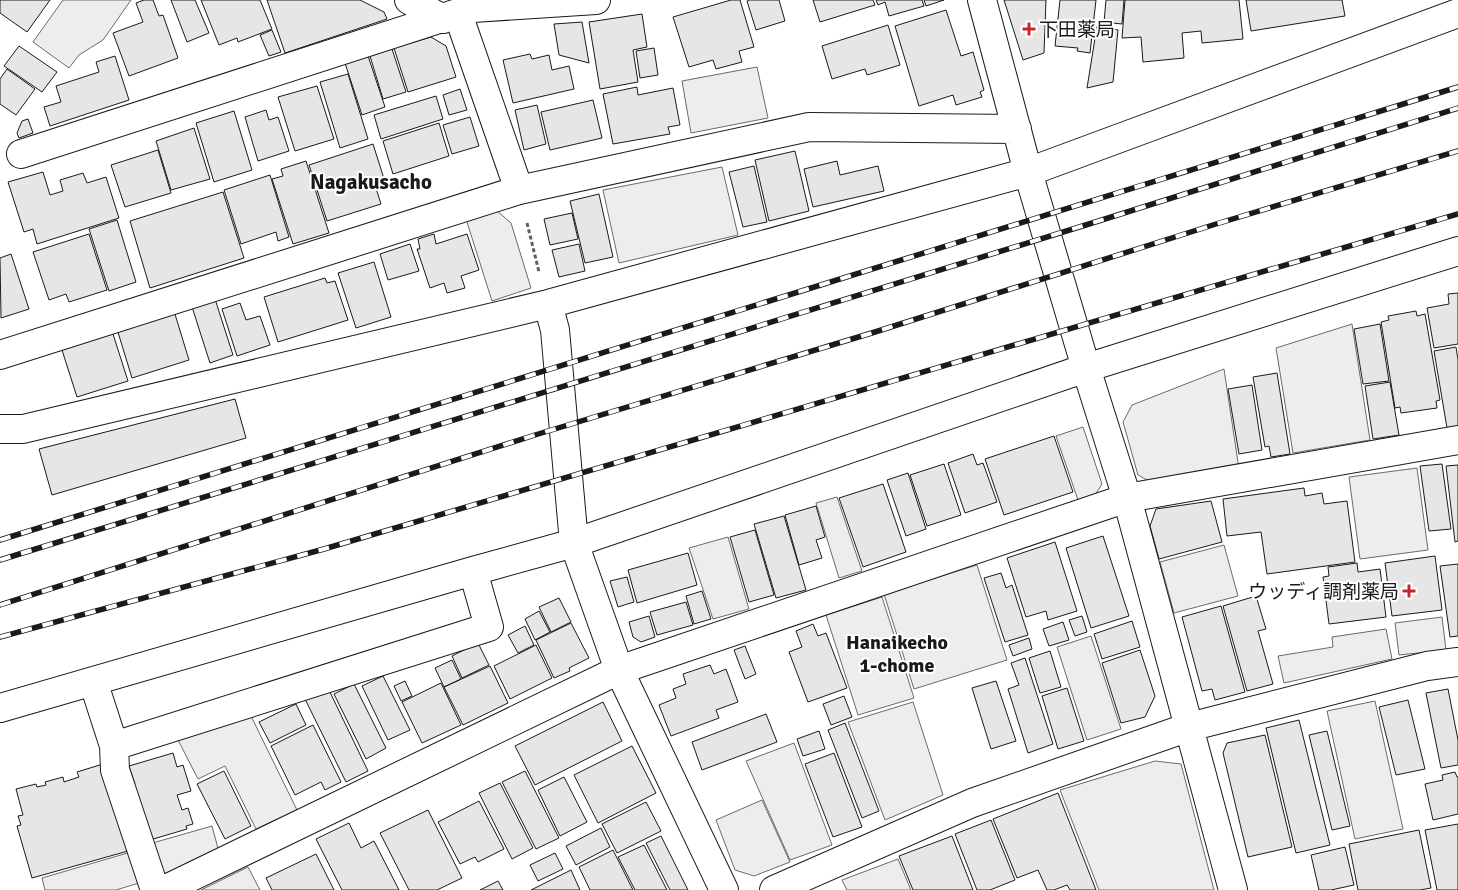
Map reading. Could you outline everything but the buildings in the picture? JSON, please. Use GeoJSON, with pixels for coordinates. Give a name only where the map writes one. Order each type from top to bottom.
{"type":"FeatureCollection","features":[{"type":"Feature","properties":{"kind":"street"},"geometry":{"type":"LineString","coordinates":[[408,0],[463,10]]}},
{"type":"Feature","properties":{"kind":"street"},"geometry":{"type":"LineString","coordinates":[[21,154],[463,10],[596,0]]}},
{"type":"Feature","properties":{"kind":"street"},"geometry":{"type":"LineString","coordinates":[[982,0],[1028,172],[1126,498],[1234,890]]}},
{"type":"Feature","properties":{"kind":"street"},"geometry":{"type":"LineString","coordinates":[[463,10],[519,190]]}},
{"type":"Feature","properties":{"kind":"street"},"geometry":{"type":"LineString","coordinates":[[0,429],[23,429],[548,304],[1028,172],[1458,12]]}},
{"type":"Feature","properties":{"kind":"street"},"geometry":{"type":"LineString","coordinates":[[0,355],[519,190],[809,127],[1016,129]]}},
{"type":"Feature","properties":{"kind":"street"},"geometry":{"type":"LineString","coordinates":[[0,708],[574,543],[1086,368],[1458,251]]}},
{"type":"Feature","properties":{"kind":"street"},"geometry":{"type":"LineString","coordinates":[[548,304],[555,330],[574,543],[619,670],[724,890]]}},
{"type":"Feature","properties":{"kind":"street"},"geometry":{"type":"LineString","coordinates":[[164,890],[619,670],[1126,498],[1458,440]]}},
{"type":"Feature","properties":{"kind":"street"},"geometry":{"type":"LineString","coordinates":[[114,746],[489,627],[473,571]]}},
{"type":"Feature","properties":{"kind":"street"},"geometry":{"type":"LineString","coordinates":[[774,890],[972,803],[1189,727],[1428,666],[1458,662]]}},
{"type":"Feature","properties":{"kind":"street"},"geometry":{"type":"LineString","coordinates":[[94,681],[114,746],[115,770],[155,890]]}},
{"type":"Feature","properties":{"kind":"path"},"geometry":{"type":"LineString","coordinates":[[519,190],[548,304]]}},
{"type":"Feature","properties":{"kind":"shaded area"},"geometry":{"type":"Polygon","coordinates":[[[63,0],[131,0],[103,40],[79,55],[69,68],[33,42],[63,0]]]}},
{"type":"Feature","properties":{"kind":"shaded area"},"geometry":{"type":"Polygon","coordinates":[[[757,67],[768,118],[691,133],[682,81],[757,67]]]}},
{"type":"Feature","properties":{"kind":"shaded area"},"geometry":{"type":"Polygon","coordinates":[[[722,167],[738,235],[619,263],[603,190],[722,167]]]}},
{"type":"Feature","properties":{"kind":"shaded area"},"geometry":{"type":"Polygon","coordinates":[[[496,210],[511,223],[531,288],[492,301],[466,219],[496,210]]]}},
{"type":"Feature","properties":{"kind":"shaded area"},"geometry":{"type":"Polygon","coordinates":[[[1352,324],[1370,440],[1293,453],[1276,348],[1352,324]]]}},
{"type":"Feature","properties":{"kind":"shaded area"},"geometry":{"type":"Polygon","coordinates":[[[1224,369],[1239,469],[1156,485],[1138,475],[1123,422],[1132,405],[1224,369]]]}},
{"type":"Feature","properties":{"kind":"shaded area"},"geometry":{"type":"Polygon","coordinates":[[[1083,427],[1102,484],[1095,495],[1078,500],[1056,436],[1083,427]]]}},
{"type":"Feature","properties":{"kind":"shaded area"},"geometry":{"type":"Polygon","coordinates":[[[1417,468],[1428,550],[1360,559],[1349,477],[1417,468]]]}},
{"type":"Feature","properties":{"kind":"shaded area"},"geometry":{"type":"Polygon","coordinates":[[[837,497],[862,571],[839,578],[816,503],[837,497]]]}},
{"type":"Feature","properties":{"kind":"shaded area"},"geometry":{"type":"Polygon","coordinates":[[[728,537],[749,609],[713,619],[689,548],[728,537]]]}},
{"type":"Feature","properties":{"kind":"shaded area"},"geometry":{"type":"Polygon","coordinates":[[[1224,545],[1238,596],[1174,613],[1160,562],[1224,545]]]}},
{"type":"Feature","properties":{"kind":"shaded area"},"geometry":{"type":"Polygon","coordinates":[[[977,565],[1007,660],[914,689],[884,594],[977,565]]]}},
{"type":"Feature","properties":{"kind":"shaded area"},"geometry":{"type":"Polygon","coordinates":[[[882,597],[914,698],[858,715],[826,615],[882,597]]]}},
{"type":"Feature","properties":{"kind":"shaded area"},"geometry":{"type":"Polygon","coordinates":[[[1442,617],[1446,650],[1399,655],[1395,623],[1442,617]]]}},
{"type":"Feature","properties":{"kind":"shaded area"},"geometry":{"type":"Polygon","coordinates":[[[1386,629],[1392,659],[1284,683],[1278,656],[1333,647],[1332,637],[1386,629]]]}},
{"type":"Feature","properties":{"kind":"shaded area"},"geometry":{"type":"Polygon","coordinates":[[[1091,636],[1121,729],[1087,740],[1057,647],[1091,636]]]}},
{"type":"Feature","properties":{"kind":"shaded area"},"geometry":{"type":"Polygon","coordinates":[[[1375,701],[1403,829],[1355,839],[1327,711],[1375,701]]]}},
{"type":"Feature","properties":{"kind":"shaded area"},"geometry":{"type":"Polygon","coordinates":[[[913,702],[943,795],[885,820],[848,722],[913,702]]]}},
{"type":"Feature","properties":{"kind":"shaded area"},"geometry":{"type":"Polygon","coordinates":[[[250,714],[297,810],[256,829],[225,766],[198,779],[177,738],[250,714]]]}},
{"type":"Feature","properties":{"kind":"shaded area"},"geometry":{"type":"Polygon","coordinates":[[[794,743],[832,845],[790,860],[746,761],[794,743]]]}},
{"type":"Feature","properties":{"kind":"shaded area"},"geometry":{"type":"Polygon","coordinates":[[[1155,761],[1181,764],[1214,890],[1099,890],[1060,790],[1155,761]]]}},
{"type":"Feature","properties":{"kind":"shaded area"},"geometry":{"type":"Polygon","coordinates":[[[762,800],[790,862],[754,876],[735,870],[716,820],[762,800]]]}},
{"type":"Feature","properties":{"kind":"shaded area"},"geometry":{"type":"Polygon","coordinates":[[[212,826],[219,852],[167,876],[157,870],[149,844],[212,826]]]}},
{"type":"Feature","properties":{"kind":"shaded area"},"geometry":{"type":"Polygon","coordinates":[[[131,852],[139,883],[116,890],[45,890],[42,878],[131,852]]]}},
{"type":"Feature","properties":{"kind":"shaded area"},"geometry":{"type":"Polygon","coordinates":[[[898,859],[911,890],[847,890],[842,880],[898,859]]]}},
{"type":"Feature","properties":{"kind":"shaded area"},"geometry":{"type":"Polygon","coordinates":[[[248,867],[260,890],[201,890],[248,867]]]}},
{"type":"Feature","properties":{"kind":"railway"},"geometry":{"type":"LineString","coordinates":[[0,540],[1458,87]]}},
{"type":"Feature","properties":{"kind":"railway"},"geometry":{"type":"LineString","coordinates":[[0,560],[1089,224],[1458,108]]}},
{"type":"Feature","properties":{"kind":"railway"},"geometry":{"type":"LineString","coordinates":[[0,605],[535,435],[875,332],[1216,224],[1458,151]]}},
{"type":"Feature","properties":{"kind":"railway"},"geometry":{"type":"LineString","coordinates":[[0,637],[324,549],[1458,214]]}},
{"type":"Feature","properties":{"kind":"place","name":"下田薬局"},"geometry":{"type":"Point","coordinates":[1029,29]}},
{"type":"Feature","properties":{"kind":"place","name":"ウッディ調剤薬局"},"geometry":{"type":"Point","coordinates":[1409,591]}},
{"type":"Feature","properties":{"kind":"district","name":"Nagakusacho"},"geometry":{"type":"Point","coordinates":[371,182]}},
{"type":"Feature","properties":{"kind":"district","name":"Hanaikecho 1-chome"},"geometry":{"type":"Point","coordinates":[897,654]}}]}
